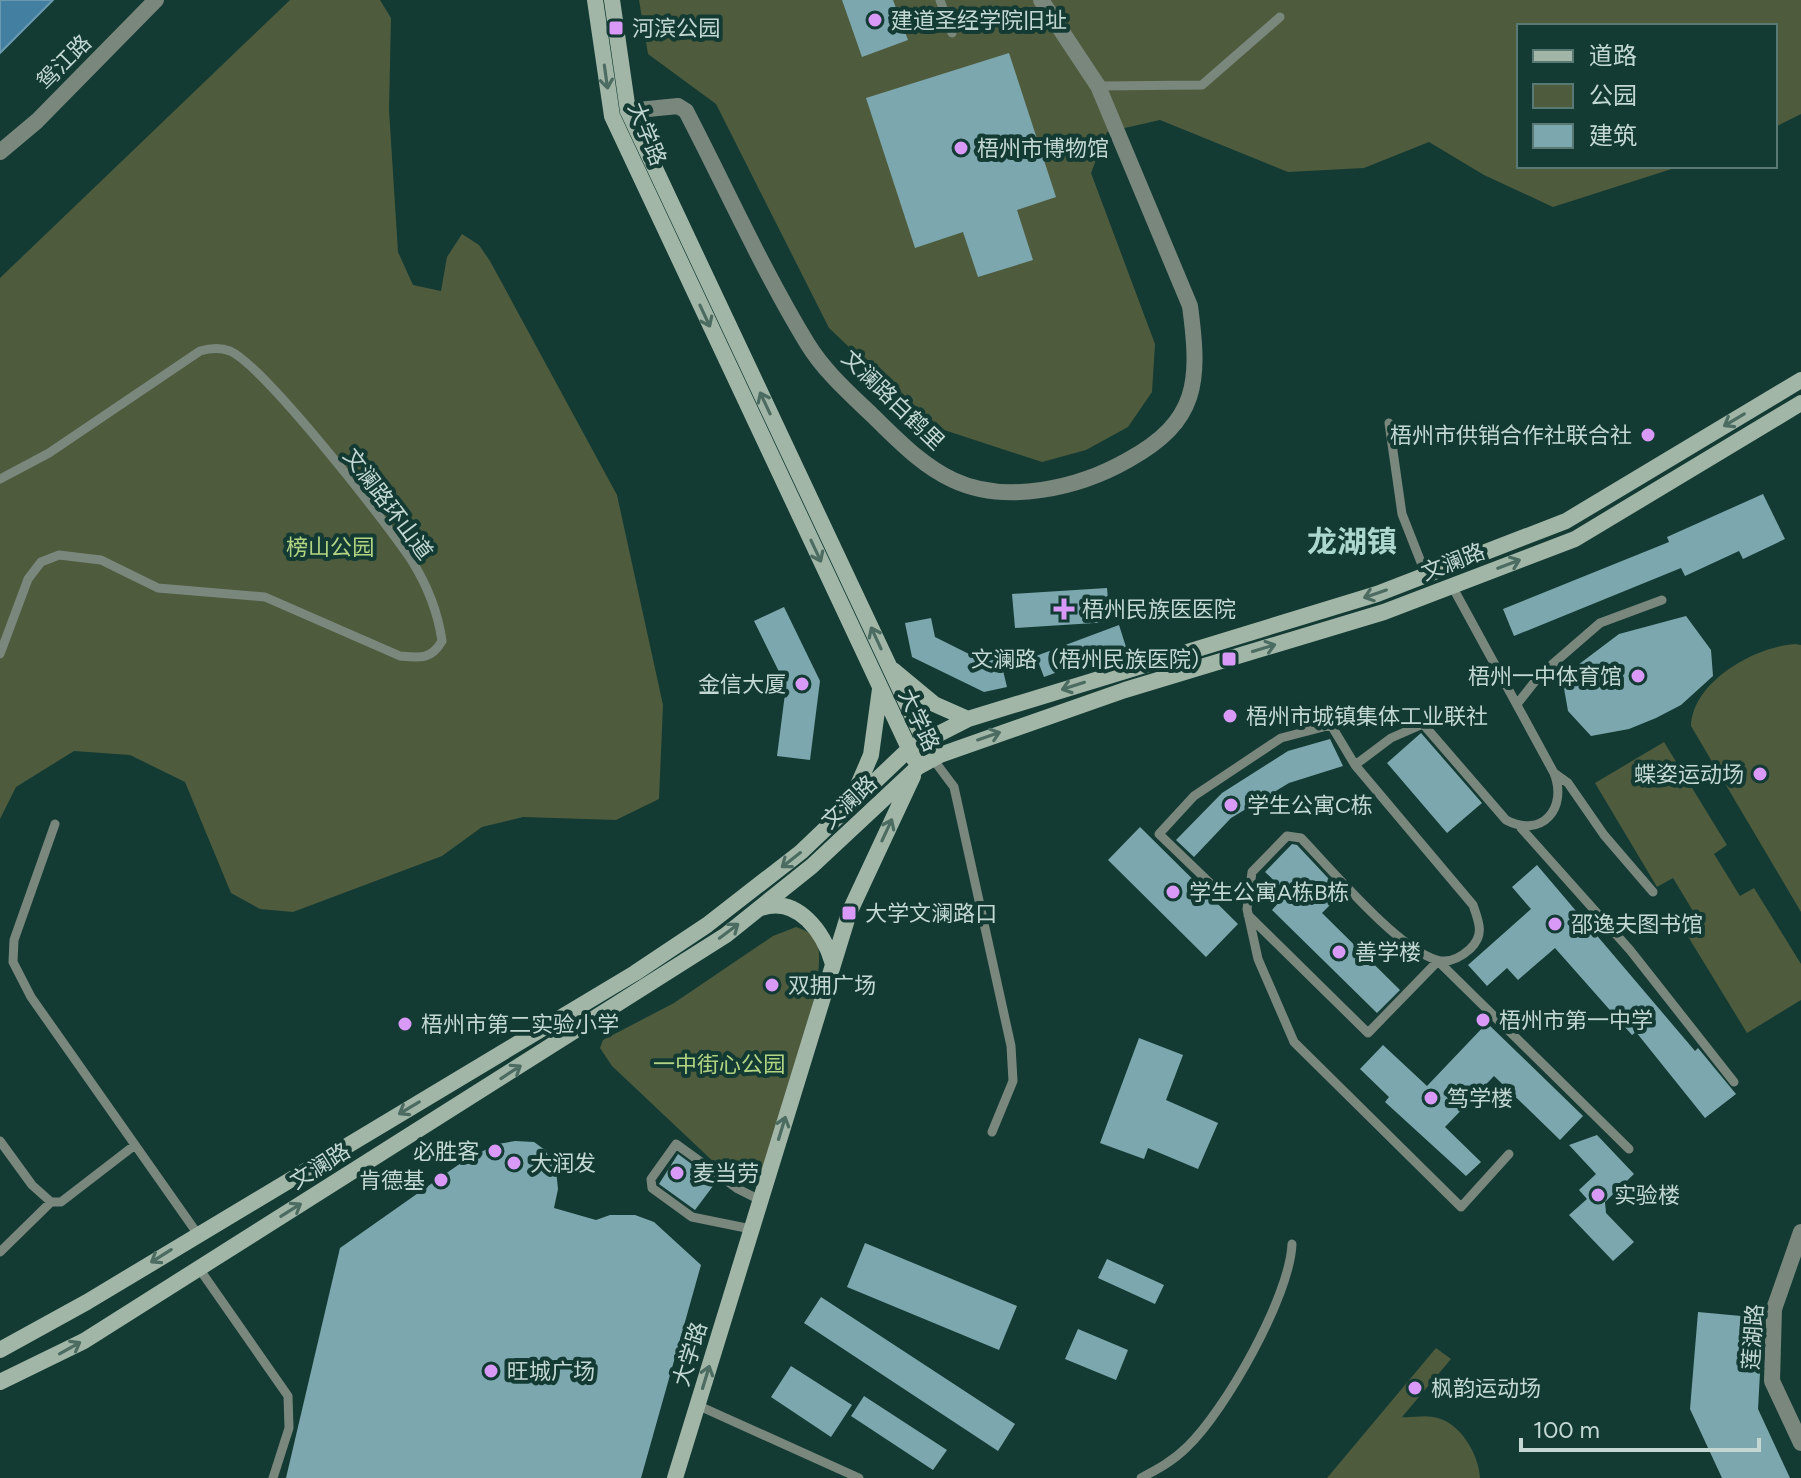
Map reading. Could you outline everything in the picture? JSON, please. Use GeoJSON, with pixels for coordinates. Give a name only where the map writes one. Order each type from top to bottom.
{"type":"FeatureCollection","features":[{"type":"Feature","properties":{"kind":"main road","name":"大学路"},"geometry":{"type":"LineString","coordinates":[[595,0],[612,116],[880,687],[925,763],[849,913],[675,1478]]}},
{"type":"Feature","properties":{"kind":"main road","name":"大学路"},"geometry":{"type":"LineString","coordinates":[[612,0],[628,111],[889,667],[916,745]]}},
{"type":"Feature","properties":{"kind":"main road","name":"文澜路"},"geometry":{"type":"LineString","coordinates":[[0,1350],[87,1302],[197,1233],[635,973],[707,925],[801,852],[916,745],[968,719],[1377,594],[1566,521],[1801,380]]}},
{"type":"Feature","properties":{"kind":"main road","name":"文澜路"},"geometry":{"type":"LineString","coordinates":[[0,1382],[84,1341],[726,935],[812,866],[925,763],[974,741],[1125,690],[1384,612],[1575,539],[1801,403]]}},
{"type":"Feature","properties":{"kind":"main road"},"geometry":{"type":"LineString","coordinates":[[889,667],[934,704],[968,719]]}},
{"type":"Feature","properties":{"kind":"main road"},"geometry":{"type":"LineString","coordinates":[[848,808],[871,755],[880,687]]}},
{"type":"Feature","properties":{"kind":"main road"},"geometry":{"type":"LineString","coordinates":[[757,910],[777,906],[799,913],[821,934],[833,964]]}},
{"type":"Feature","properties":{"kind":"street","name":"鸳江路"},"geometry":{"type":"LineString","coordinates":[[0,152],[37,121],[156,0]]}},
{"type":"Feature","properties":{"kind":"street","name":"文澜路白鹤里"},"geometry":{"type":"LineString","coordinates":[[628,111],[678,106],[686,111],[808,344],[840,384],[903,445],[955,481],[1004,491],[1037,490],[1094,476],[1143,452],[1166,435],[1184,416],[1195,365],[1190,306],[1098,86],[1041,0]]}},
{"type":"Feature","properties":{"kind":"street","name":"莲湖路"},"geometry":{"type":"LineString","coordinates":[[1801,1232],[1774,1309],[1772,1381],[1801,1443]]}},
{"type":"Feature","properties":{"kind":"lane"},"geometry":{"type":"LineString","coordinates":[[940,0],[952,33]]}},
{"type":"Feature","properties":{"kind":"lane"},"geometry":{"type":"LineString","coordinates":[[1098,86],[1202,85],[1280,17]]}},
{"type":"Feature","properties":{"kind":"lane","name":"文澜路环山道"},"geometry":{"type":"LineString","coordinates":[[0,479],[49,453],[200,351],[211,347],[229,350],[245,360],[293,413],[412,560],[431,601],[442,641],[435,653],[422,659],[400,656],[265,597],[158,588],[101,560],[59,555],[41,562],[28,579],[0,654]]}},
{"type":"Feature","properties":{"kind":"lane"},"geometry":{"type":"LineString","coordinates":[[1389,423],[1397,492],[1426,575]]}},
{"type":"Feature","properties":{"kind":"lane"},"geometry":{"type":"LineString","coordinates":[[1452,586],[1560,787],[1557,803],[1547,819],[1531,828],[1521,828]]}},
{"type":"Feature","properties":{"kind":"lane"},"geometry":{"type":"LineString","coordinates":[[1517,704],[1540,675],[1600,623],[1662,600]]}},
{"type":"Feature","properties":{"kind":"lane"},"geometry":{"type":"LineString","coordinates":[[1355,765],[1391,738],[1423,724],[1506,820],[1521,828],[1630,950],[1734,1082]]}},
{"type":"Feature","properties":{"kind":"lane"},"geometry":{"type":"LineString","coordinates":[[1212,885],[1159,834],[1194,796],[1281,738],[1331,725],[1355,765],[1473,905],[1481,927],[1476,943],[1455,959],[1438,961],[1368,1033],[1248,915]]}},
{"type":"Feature","properties":{"kind":"lane"},"geometry":{"type":"LineString","coordinates":[[925,763],[954,787],[1011,1046],[1013,1081],[992,1132]]}},
{"type":"Feature","properties":{"kind":"lane"},"geometry":{"type":"LineString","coordinates":[[1554,773],[1568,783],[1604,835],[1653,892]]}},
{"type":"Feature","properties":{"kind":"lane"},"geometry":{"type":"LineString","coordinates":[[55,824],[17,930],[13,962],[25,989],[197,1233]]}},
{"type":"Feature","properties":{"kind":"lane"},"geometry":{"type":"LineString","coordinates":[[1509,1154],[1461,1207],[1294,1042],[1258,959],[1248,915],[1252,872],[1287,836],[1301,838],[1409,946],[1438,961],[1629,1149]]}},
{"type":"Feature","properties":{"kind":"lane"},"geometry":{"type":"LineString","coordinates":[[0,1141],[32,1185],[51,1202],[61,1202],[135,1145]]}},
{"type":"Feature","properties":{"kind":"lane"},"geometry":{"type":"LineString","coordinates":[[751,1229],[692,1217],[652,1188],[651,1179],[676,1144],[738,1189],[760,1200]]}},
{"type":"Feature","properties":{"kind":"lane"},"geometry":{"type":"LineString","coordinates":[[0,1252],[51,1202]]}},
{"type":"Feature","properties":{"kind":"lane"},"geometry":{"type":"LineString","coordinates":[[1141,1478],[1166,1466],[1190,1445],[1213,1415],[1253,1351],[1286,1279],[1292,1244]]}},
{"type":"Feature","properties":{"kind":"lane"},"geometry":{"type":"LineString","coordinates":[[198,1267],[288,1396],[289,1428],[273,1478]]}},
{"type":"Feature","properties":{"kind":"lane"},"geometry":{"type":"LineString","coordinates":[[697,1405],[859,1478]]}},
{"type":"Feature","properties":{"kind":"green space","name":"榜山公园"},"geometry":{"type":"Polygon","coordinates":[[[290,0],[380,0],[391,18],[389,110],[398,252],[413,285],[441,291],[447,257],[462,234],[479,245],[490,261],[617,495],[663,705],[659,799],[616,820],[523,817],[482,827],[442,856],[293,912],[260,909],[231,893],[185,782],[130,755],[74,751],[16,787],[0,819],[0,278],[290,0]]]}},
{"type":"Feature","properties":{"kind":"green space"},"geometry":{"type":"Polygon","coordinates":[[[639,0],[1801,0],[1801,114],[1777,126],[1777,24],[1517,24],[1517,168],[1675,168],[1553,207],[1484,175],[1429,142],[1364,168],[1288,172],[1160,120],[1107,132],[1091,173],[1155,344],[1152,392],[1128,427],[1086,450],[1042,462],[932,426],[829,328],[716,104],[648,54],[639,0]]]}},
{"type":"Feature","properties":{"kind":"green space","name":"蝶姿运动场"},"geometry":{"type":"Polygon","coordinates":[[[1801,645],[1801,912],[1691,726],[1694,710],[1702,695],[1729,669],[1762,652],[1801,645]]]}},
{"type":"Feature","properties":{"kind":"green space"},"geometry":{"type":"Polygon","coordinates":[[[1664,742],[1727,845],[1714,854],[1740,896],[1754,888],[1801,964],[1801,1000],[1747,1033],[1684,930],[1699,921],[1673,878],[1657,887],[1595,783],[1664,742]]]}},
{"type":"Feature","properties":{"kind":"green space","name":"一中街心公园"},"geometry":{"type":"Polygon","coordinates":[[[796,927],[810,933],[816,940],[819,958],[816,985],[810,1019],[789,1093],[762,1178],[755,1187],[736,1183],[612,1066],[600,1048],[603,1040],[674,1003],[773,936],[796,927]]]}},
{"type":"Feature","properties":{"kind":"green space","name":"枫韵运动场"},"geometry":{"type":"Polygon","coordinates":[[[1436,1348],[1451,1359],[1402,1417],[1433,1417],[1451,1424],[1472,1449],[1480,1478],[1327,1478],[1436,1348]]]}},
{"type":"Feature","properties":{"kind":"water"},"geometry":{"type":"Polygon","coordinates":[[[0,0],[53,0],[0,53],[0,0]]]}},
{"type":"Feature","properties":{"kind":"building","name":"建道圣经学院旧址"},"geometry":{"type":"Polygon","coordinates":[[[842,0],[893,0],[908,40],[862,57],[842,0]]]}},
{"type":"Feature","properties":{"kind":"building","name":"梧州市博物馆"},"geometry":{"type":"Polygon","coordinates":[[[1009,53],[1056,197],[1017,210],[1033,260],[978,277],[963,232],[915,248],[866,98],[1009,53]]]}},
{"type":"Feature","properties":{"kind":"building"},"geometry":{"type":"Polygon","coordinates":[[[1763,494],[1785,539],[1743,559],[1739,551],[1685,576],[1681,568],[1514,636],[1503,609],[1669,542],[1667,537],[1763,494]]]}},
{"type":"Feature","properties":{"kind":"building"},"geometry":{"type":"Polygon","coordinates":[[[1107,588],[1110,622],[1015,628],[1012,594],[1107,588]]]}},
{"type":"Feature","properties":{"kind":"building","name":"金信大厦"},"geometry":{"type":"Polygon","coordinates":[[[784,607],[820,681],[810,760],[777,756],[786,686],[754,621],[784,607]]]}},
{"type":"Feature","properties":{"kind":"building","name":"梧州一中体育馆"},"geometry":{"type":"Polygon","coordinates":[[[1686,616],[1711,650],[1713,676],[1681,705],[1656,718],[1629,729],[1591,736],[1568,711],[1562,677],[1619,634],[1686,616]]]}},
{"type":"Feature","properties":{"kind":"building"},"geometry":{"type":"Polygon","coordinates":[[[931,618],[935,637],[985,662],[1000,658],[1007,687],[984,692],[912,657],[905,623],[931,618]]]}},
{"type":"Feature","properties":{"kind":"building"},"geometry":{"type":"Polygon","coordinates":[[[1119,625],[1126,647],[1044,677],[1036,656],[1119,625]]]}},
{"type":"Feature","properties":{"kind":"building"},"geometry":{"type":"Polygon","coordinates":[[[1421,733],[1482,803],[1447,833],[1387,763],[1421,733]]]}},
{"type":"Feature","properties":{"kind":"building","name":"学生公寓C栋"},"geometry":{"type":"Polygon","coordinates":[[[1330,739],[1343,766],[1289,783],[1231,818],[1194,857],[1176,840],[1222,793],[1288,751],[1330,739]]]}},
{"type":"Feature","properties":{"kind":"building","name":"学生公寓A栋B栋"},"geometry":{"type":"Polygon","coordinates":[[[1140,827],[1238,924],[1206,957],[1108,860],[1140,827]]]}},
{"type":"Feature","properties":{"kind":"building","name":"善学楼"},"geometry":{"type":"Polygon","coordinates":[[[1292,844],[1297,845],[1342,893],[1322,913],[1400,990],[1377,1013],[1272,910],[1281,900],[1281,887],[1265,872],[1292,844]]]}},
{"type":"Feature","properties":{"kind":"building"},"geometry":{"type":"Polygon","coordinates":[[[1537,865],[1695,1051],[1698,1048],[1736,1094],[1705,1118],[1636,1032],[1632,1035],[1555,948],[1518,980],[1507,968],[1487,986],[1468,965],[1531,909],[1512,887],[1537,865]]]}},
{"type":"Feature","properties":{"kind":"building","name":"笃学楼"},"geometry":{"type":"Polygon","coordinates":[[[1487,1023],[1583,1116],[1560,1140],[1494,1076],[1445,1127],[1481,1162],[1466,1176],[1385,1102],[1389,1097],[1360,1069],[1383,1045],[1427,1086],[1487,1023]]]}},
{"type":"Feature","properties":{"kind":"building"},"geometry":{"type":"Polygon","coordinates":[[[1139,1038],[1183,1055],[1166,1100],[1218,1123],[1198,1169],[1148,1148],[1144,1159],[1100,1143],[1139,1038]]]}},
{"type":"Feature","properties":{"kind":"building","name":"实验楼"},"geometry":{"type":"Polygon","coordinates":[[[1597,1135],[1634,1174],[1605,1202],[1606,1213],[1634,1242],[1613,1261],[1569,1215],[1587,1199],[1579,1190],[1596,1174],[1569,1145],[1597,1135]]]}},
{"type":"Feature","properties":{"kind":"building","name":"旺城广场"},"geometry":{"type":"Polygon","coordinates":[[[534,1142],[545,1150],[556,1170],[558,1189],[554,1208],[596,1220],[610,1215],[635,1215],[654,1222],[701,1265],[641,1478],[286,1478],[340,1248],[468,1158],[498,1144],[534,1142]]]}},
{"type":"Feature","properties":{"kind":"building"},"geometry":{"type":"Polygon","coordinates":[[[678,1154],[716,1182],[695,1210],[659,1184],[678,1154]]]}},
{"type":"Feature","properties":{"kind":"building"},"geometry":{"type":"Polygon","coordinates":[[[865,1243],[1017,1306],[999,1350],[847,1287],[865,1243]]]}},
{"type":"Feature","properties":{"kind":"building"},"geometry":{"type":"Polygon","coordinates":[[[1107,1259],[1164,1285],[1155,1304],[1098,1278],[1107,1259]]]}},
{"type":"Feature","properties":{"kind":"building"},"geometry":{"type":"Polygon","coordinates":[[[821,1297],[1015,1424],[998,1451],[804,1323],[821,1297]]]}},
{"type":"Feature","properties":{"kind":"building"},"geometry":{"type":"Polygon","coordinates":[[[1698,1312],[1763,1318],[1758,1409],[1790,1478],[1722,1478],[1690,1409],[1698,1312]]]}},
{"type":"Feature","properties":{"kind":"building"},"geometry":{"type":"Polygon","coordinates":[[[1078,1329],[1128,1350],[1116,1380],[1065,1359],[1078,1329]]]}},
{"type":"Feature","properties":{"kind":"building"},"geometry":{"type":"Polygon","coordinates":[[[791,1366],[852,1405],[831,1437],[771,1397],[791,1366]]]}},
{"type":"Feature","properties":{"kind":"building"},"geometry":{"type":"Polygon","coordinates":[[[864,1396],[947,1450],[933,1470],[851,1416],[864,1396]]]}},
{"type":"Feature","properties":{"kind":"place","name":"建道圣经学院旧址"},"geometry":{"type":"Point","coordinates":[875,20]}},
{"type":"Feature","properties":{"kind":"place","name":"河滨公园"},"geometry":{"type":"Point","coordinates":[616,28]}},
{"type":"Feature","properties":{"kind":"place","name":"梧州市博物馆"},"geometry":{"type":"Point","coordinates":[961,148]}},
{"type":"Feature","properties":{"kind":"place","name":"梧州市供销合作社联合社"},"geometry":{"type":"Point","coordinates":[1648,435]}},
{"type":"Feature","properties":{"kind":"place","name":"梧州民族医医院"},"geometry":{"type":"Point","coordinates":[1064,609]}},
{"type":"Feature","properties":{"kind":"place","name":"文澜路（梧州民族医院）"},"geometry":{"type":"Point","coordinates":[1229,659]}},
{"type":"Feature","properties":{"kind":"place","name":"梧州一中体育馆"},"geometry":{"type":"Point","coordinates":[1638,676]}},
{"type":"Feature","properties":{"kind":"place","name":"金信大厦"},"geometry":{"type":"Point","coordinates":[802,684]}},
{"type":"Feature","properties":{"kind":"place","name":"梧州市城镇集体工业联社"},"geometry":{"type":"Point","coordinates":[1230,716]}},
{"type":"Feature","properties":{"kind":"place","name":"蝶姿运动场"},"geometry":{"type":"Point","coordinates":[1760,774]}},
{"type":"Feature","properties":{"kind":"place","name":"学生公寓C栋"},"geometry":{"type":"Point","coordinates":[1231,805]}},
{"type":"Feature","properties":{"kind":"place","name":"学生公寓A栋B栋"},"geometry":{"type":"Point","coordinates":[1173,892]}},
{"type":"Feature","properties":{"kind":"place","name":"大学文澜路口"},"geometry":{"type":"Point","coordinates":[849,913]}},
{"type":"Feature","properties":{"kind":"place","name":"邵逸夫图书馆"},"geometry":{"type":"Point","coordinates":[1555,924]}},
{"type":"Feature","properties":{"kind":"place","name":"善学楼"},"geometry":{"type":"Point","coordinates":[1339,952]}},
{"type":"Feature","properties":{"kind":"place","name":"双拥广场"},"geometry":{"type":"Point","coordinates":[772,985]}},
{"type":"Feature","properties":{"kind":"place","name":"梧州市第一中学"},"geometry":{"type":"Point","coordinates":[1483,1020]}},
{"type":"Feature","properties":{"kind":"place","name":"梧州市第二实验小学"},"geometry":{"type":"Point","coordinates":[405,1024]}},
{"type":"Feature","properties":{"kind":"place","name":"笃学楼"},"geometry":{"type":"Point","coordinates":[1431,1098]}},
{"type":"Feature","properties":{"kind":"place","name":"必胜客"},"geometry":{"type":"Point","coordinates":[495,1151]}},
{"type":"Feature","properties":{"kind":"place","name":"大润发"},"geometry":{"type":"Point","coordinates":[514,1163]}},
{"type":"Feature","properties":{"kind":"place","name":"麦当劳"},"geometry":{"type":"Point","coordinates":[677,1173]}},
{"type":"Feature","properties":{"kind":"place","name":"肯德基"},"geometry":{"type":"Point","coordinates":[441,1180]}},
{"type":"Feature","properties":{"kind":"place","name":"实验楼"},"geometry":{"type":"Point","coordinates":[1598,1195]}},
{"type":"Feature","properties":{"kind":"place","name":"旺城广场"},"geometry":{"type":"Point","coordinates":[491,1371]}},
{"type":"Feature","properties":{"kind":"place","name":"枫韵运动场"},"geometry":{"type":"Point","coordinates":[1415,1388]}},
{"type":"Feature","properties":{"kind":"district","name":"龙湖镇"},"geometry":{"type":"Point","coordinates":[1352,541]}}]}
